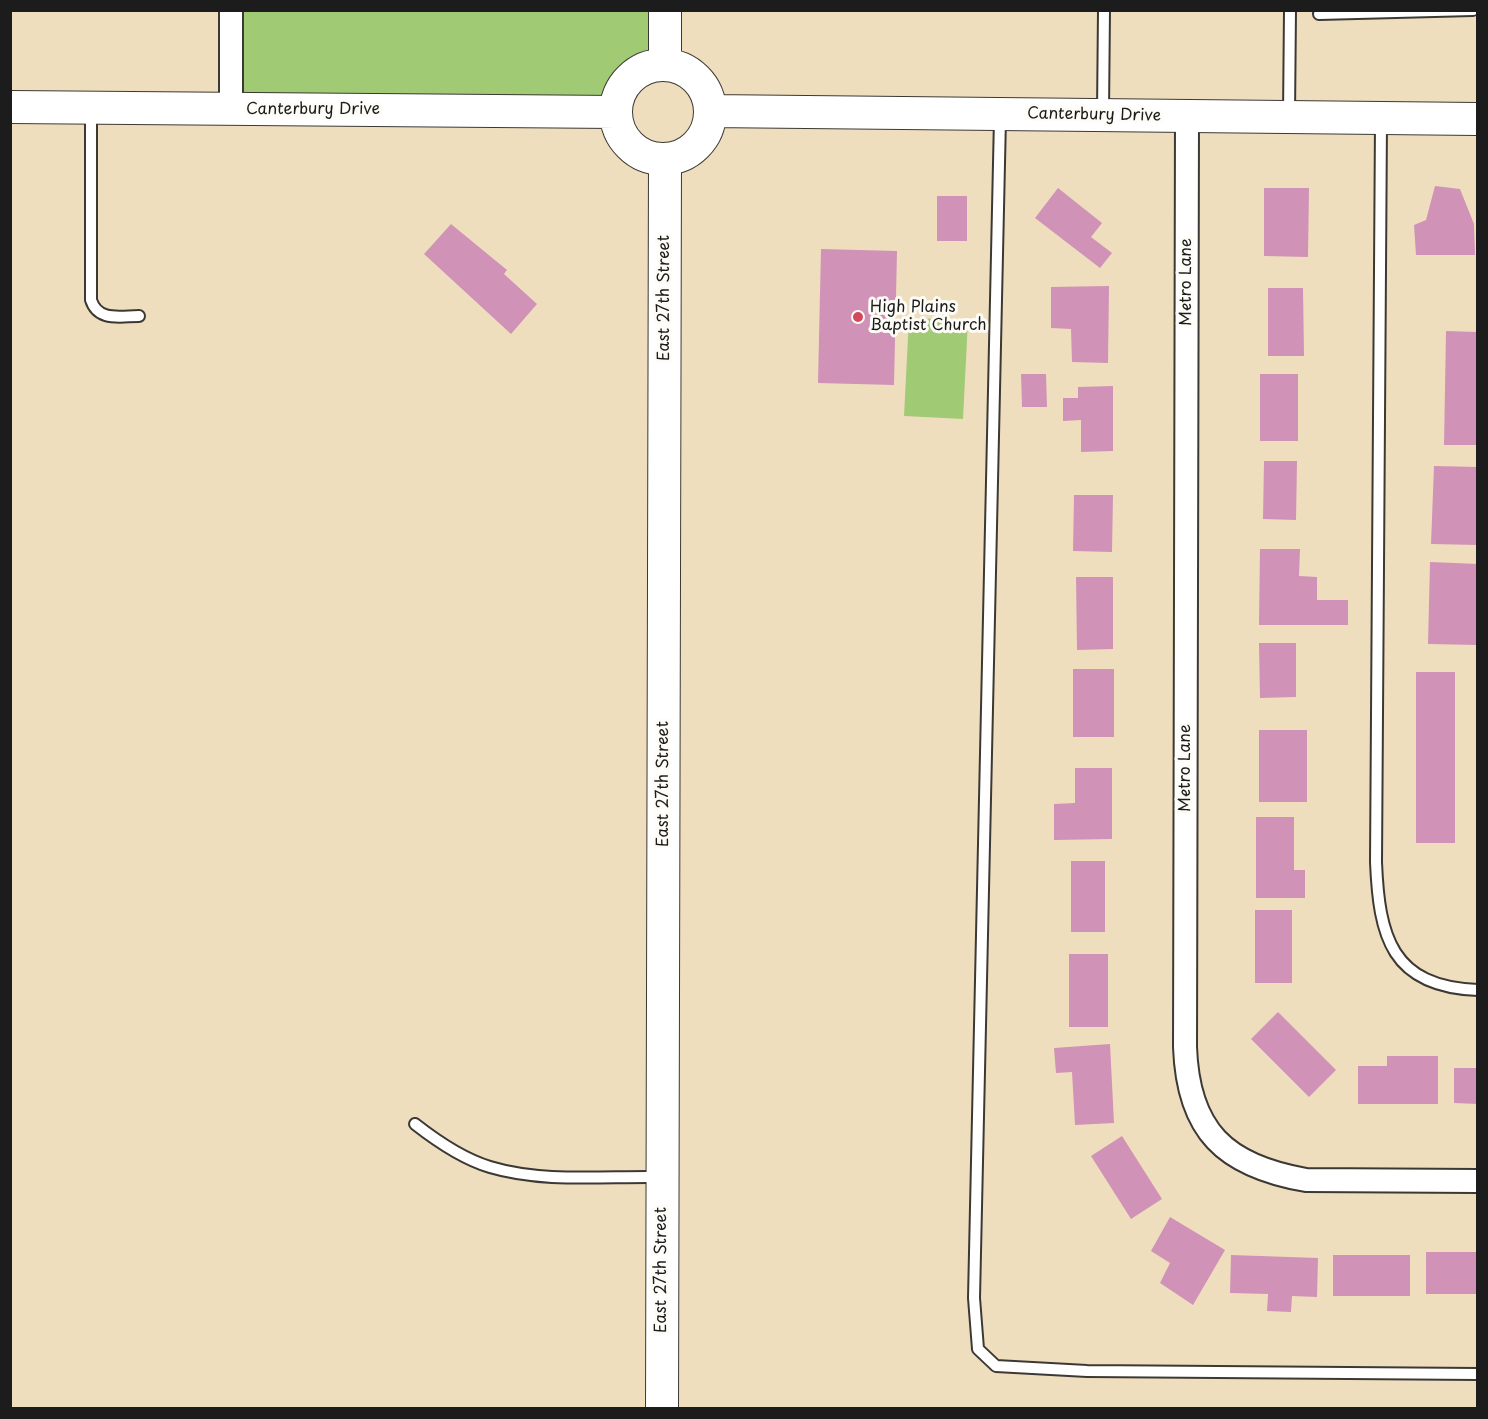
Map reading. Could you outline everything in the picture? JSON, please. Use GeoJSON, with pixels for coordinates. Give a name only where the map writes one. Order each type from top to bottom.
{"type":"FeatureCollection","features":[{"type":"Feature","properties":{"kind":"main road"},"geometry":{"type":"LineString","coordinates":[[665,10],[665,65]]}},
{"type":"Feature","properties":{"kind":"main road"},"geometry":{"type":"LineString","coordinates":[[665,65],[679,68],[697,79],[708,97],[710,111],[709,125],[694,148],[683,155],[665,159],[639,153],[627,142],[619,128],[616,112],[619,97],[626,83],[644,70],[665,65]]}},
{"type":"Feature","properties":{"kind":"main road","name":"Canterbury Drive"},"geometry":{"type":"LineString","coordinates":[[10,107],[616,112]]}},
{"type":"Feature","properties":{"kind":"main road","name":"Canterbury Drive"},"geometry":{"type":"LineString","coordinates":[[710,111],[1478,119]]}},
{"type":"Feature","properties":{"kind":"main road","name":"East 27th Street"},"geometry":{"type":"LineString","coordinates":[[662,1408],[665,159]]}},
{"type":"Feature","properties":{"kind":"street"},"geometry":{"type":"LineString","coordinates":[[231,10],[231,109]]}},
{"type":"Feature","properties":{"kind":"street","name":"Metro Lane"},"geometry":{"type":"LineString","coordinates":[[1188,116],[1185,1047],[1186,1073],[1192,1098],[1215,1141],[1257,1168],[1281,1176],[1306,1180],[1478,1181]]}},
{"type":"Feature","properties":{"kind":"lane"},"geometry":{"type":"LineString","coordinates":[[1103,116],[1104,10]]}},
{"type":"Feature","properties":{"kind":"lane"},"geometry":{"type":"LineString","coordinates":[[1290,10],[1290,117]]}},
{"type":"Feature","properties":{"kind":"lane"},"geometry":{"type":"LineString","coordinates":[[1319,14],[1473,10]]}},
{"type":"Feature","properties":{"kind":"lane"},"geometry":{"type":"LineString","coordinates":[[91,108],[91,300],[96,310],[105,316],[139,316]]}},
{"type":"Feature","properties":{"kind":"lane"},"geometry":{"type":"LineString","coordinates":[[1000,114],[974,1298],[978,1349],[996,1366],[1087,1371],[1478,1374]]}},
{"type":"Feature","properties":{"kind":"lane"},"geometry":{"type":"LineString","coordinates":[[1381,118],[1377,545],[1376,862],[1378,907],[1390,945],[1410,970],[1449,987],[1478,990]]}},
{"type":"Feature","properties":{"kind":"lane"},"geometry":{"type":"LineString","coordinates":[[415,1124],[441,1144],[490,1167],[536,1175],[663,1178]]}},
{"type":"Feature","properties":{"kind":"green space"},"geometry":{"type":"Polygon","coordinates":[[[231,11],[665,11],[650,67],[636,75],[623,90],[616,112],[231,109],[231,11]]]}},
{"type":"Feature","properties":{"kind":"green space"},"geometry":{"type":"Polygon","coordinates":[[[909,318],[968,320],[963,419],[904,416],[909,318]]]}},
{"type":"Feature","properties":{"kind":"building"},"geometry":{"type":"Polygon","coordinates":[[[1435,186],[1460,189],[1474,224],[1475,255],[1416,255],[1414,225],[1426,220],[1435,186]]]}},
{"type":"Feature","properties":{"kind":"building"},"geometry":{"type":"Polygon","coordinates":[[[1058,188],[1102,223],[1091,237],[1112,253],[1100,268],[1035,218],[1058,188]]]}},
{"type":"Feature","properties":{"kind":"building"},"geometry":{"type":"Polygon","coordinates":[[[1264,188],[1309,188],[1308,257],[1264,256],[1264,188]]]}},
{"type":"Feature","properties":{"kind":"building"},"geometry":{"type":"Polygon","coordinates":[[[937,196],[967,196],[967,241],[937,241],[937,196]]]}},
{"type":"Feature","properties":{"kind":"building"},"geometry":{"type":"Polygon","coordinates":[[[451,224],[507,270],[504,274],[537,304],[511,334],[424,254],[451,224]]]}},
{"type":"Feature","properties":{"kind":"building","name":"High Plains Baptist Church"},"geometry":{"type":"Polygon","coordinates":[[[821,249],[897,251],[894,385],[818,383],[821,249]]]}},
{"type":"Feature","properties":{"kind":"building"},"geometry":{"type":"Polygon","coordinates":[[[1109,286],[1108,363],[1072,362],[1071,329],[1051,328],[1051,287],[1109,286]]]}},
{"type":"Feature","properties":{"kind":"building"},"geometry":{"type":"Polygon","coordinates":[[[1268,288],[1303,288],[1304,356],[1268,356],[1268,288]]]}},
{"type":"Feature","properties":{"kind":"building"},"geometry":{"type":"Polygon","coordinates":[[[1446,331],[1478,332],[1478,445],[1444,445],[1446,331]]]}},
{"type":"Feature","properties":{"kind":"building"},"geometry":{"type":"Polygon","coordinates":[[[1021,374],[1046,374],[1047,407],[1022,407],[1021,374]]]}},
{"type":"Feature","properties":{"kind":"building"},"geometry":{"type":"Polygon","coordinates":[[[1260,374],[1298,374],[1298,441],[1260,441],[1260,374]]]}},
{"type":"Feature","properties":{"kind":"building"},"geometry":{"type":"Polygon","coordinates":[[[1113,386],[1113,451],[1081,452],[1081,420],[1063,421],[1063,398],[1078,398],[1078,387],[1113,386]]]}},
{"type":"Feature","properties":{"kind":"building"},"geometry":{"type":"Polygon","coordinates":[[[1264,461],[1297,461],[1296,520],[1263,519],[1264,461]]]}},
{"type":"Feature","properties":{"kind":"building"},"geometry":{"type":"Polygon","coordinates":[[[1434,466],[1478,467],[1478,545],[1431,544],[1434,466]]]}},
{"type":"Feature","properties":{"kind":"building"},"geometry":{"type":"Polygon","coordinates":[[[1074,495],[1113,495],[1112,552],[1073,551],[1074,495]]]}},
{"type":"Feature","properties":{"kind":"building"},"geometry":{"type":"Polygon","coordinates":[[[1260,549],[1300,549],[1299,576],[1317,577],[1317,600],[1348,600],[1348,625],[1259,625],[1260,549]]]}},
{"type":"Feature","properties":{"kind":"building"},"geometry":{"type":"Polygon","coordinates":[[[1430,562],[1478,564],[1478,645],[1428,644],[1430,562]]]}},
{"type":"Feature","properties":{"kind":"building"},"geometry":{"type":"Polygon","coordinates":[[[1076,577],[1113,577],[1113,649],[1077,650],[1076,577]]]}},
{"type":"Feature","properties":{"kind":"building"},"geometry":{"type":"Polygon","coordinates":[[[1259,643],[1296,643],[1296,697],[1260,698],[1259,643]]]}},
{"type":"Feature","properties":{"kind":"building"},"geometry":{"type":"Polygon","coordinates":[[[1073,669],[1114,669],[1114,737],[1073,737],[1073,669]]]}},
{"type":"Feature","properties":{"kind":"building"},"geometry":{"type":"Polygon","coordinates":[[[1416,672],[1455,672],[1455,843],[1416,843],[1416,672]]]}},
{"type":"Feature","properties":{"kind":"building"},"geometry":{"type":"Polygon","coordinates":[[[1259,730],[1307,730],[1307,802],[1259,802],[1259,730]]]}},
{"type":"Feature","properties":{"kind":"building"},"geometry":{"type":"Polygon","coordinates":[[[1075,768],[1112,768],[1112,839],[1054,840],[1054,804],[1075,803],[1075,768]]]}},
{"type":"Feature","properties":{"kind":"building"},"geometry":{"type":"Polygon","coordinates":[[[1256,817],[1294,817],[1294,870],[1305,870],[1305,898],[1256,898],[1256,817]]]}},
{"type":"Feature","properties":{"kind":"building"},"geometry":{"type":"Polygon","coordinates":[[[1071,861],[1105,861],[1105,932],[1071,932],[1071,861]]]}},
{"type":"Feature","properties":{"kind":"building"},"geometry":{"type":"Polygon","coordinates":[[[1255,910],[1292,910],[1292,983],[1255,983],[1255,910]]]}},
{"type":"Feature","properties":{"kind":"building"},"geometry":{"type":"Polygon","coordinates":[[[1069,954],[1108,954],[1108,1027],[1069,1027],[1069,954]]]}},
{"type":"Feature","properties":{"kind":"building"},"geometry":{"type":"Polygon","coordinates":[[[1278,1012],[1336,1070],[1309,1097],[1251,1039],[1278,1012]]]}},
{"type":"Feature","properties":{"kind":"building"},"geometry":{"type":"Polygon","coordinates":[[[1110,1044],[1114,1123],[1075,1125],[1072,1072],[1056,1073],[1054,1048],[1110,1044]]]}},
{"type":"Feature","properties":{"kind":"building"},"geometry":{"type":"Polygon","coordinates":[[[1387,1056],[1438,1056],[1438,1104],[1358,1104],[1358,1066],[1387,1066],[1387,1056]]]}},
{"type":"Feature","properties":{"kind":"building"},"geometry":{"type":"Polygon","coordinates":[[[1454,1068],[1478,1068],[1478,1104],[1454,1103],[1454,1068]]]}},
{"type":"Feature","properties":{"kind":"building"},"geometry":{"type":"Polygon","coordinates":[[[1122,1136],[1162,1199],[1131,1219],[1091,1156],[1122,1136]]]}},
{"type":"Feature","properties":{"kind":"building"},"geometry":{"type":"Polygon","coordinates":[[[1170,1217],[1225,1250],[1193,1305],[1160,1283],[1170,1263],[1151,1251],[1170,1217]]]}},
{"type":"Feature","properties":{"kind":"building"},"geometry":{"type":"Polygon","coordinates":[[[1426,1252],[1478,1252],[1478,1294],[1426,1294],[1426,1252]]]}},
{"type":"Feature","properties":{"kind":"building"},"geometry":{"type":"Polygon","coordinates":[[[1231,1255],[1318,1258],[1317,1297],[1292,1296],[1291,1312],[1267,1311],[1268,1294],[1230,1293],[1231,1255]]]}},
{"type":"Feature","properties":{"kind":"building"},"geometry":{"type":"Polygon","coordinates":[[[1333,1255],[1410,1255],[1410,1296],[1333,1296],[1333,1255]]]}},
{"type":"Feature","properties":{"kind":"place","name":"High Plains Baptist Church"},"geometry":{"type":"Point","coordinates":[858,317]}}]}
